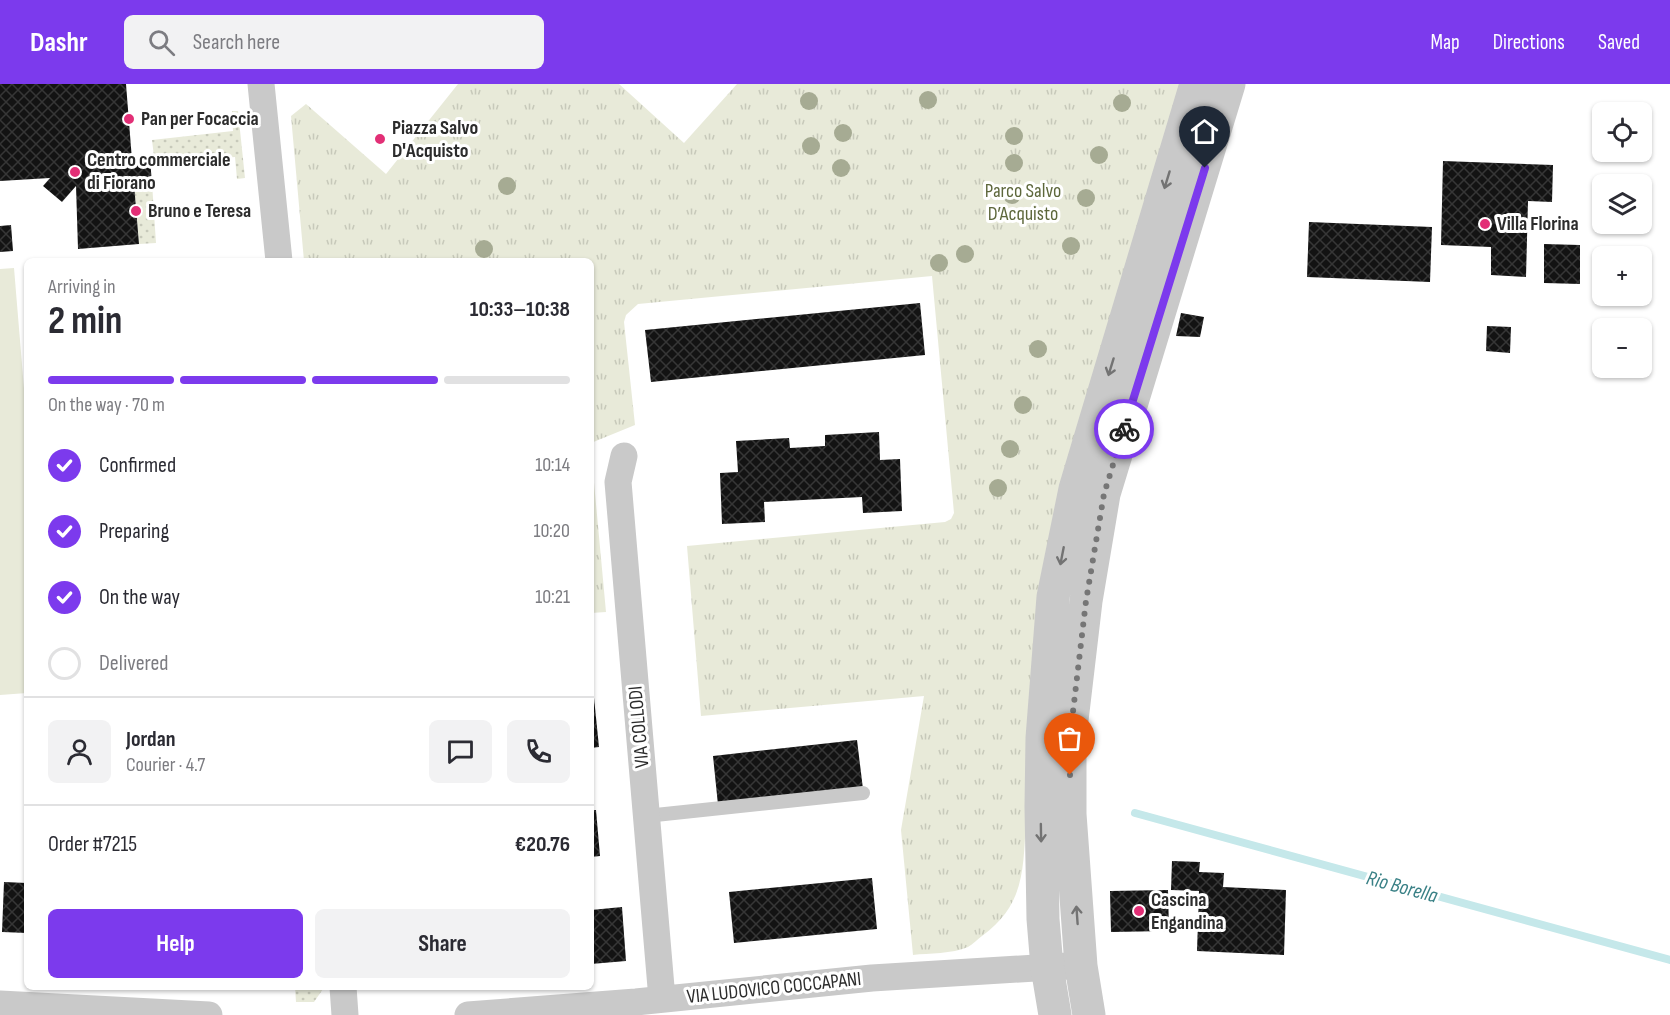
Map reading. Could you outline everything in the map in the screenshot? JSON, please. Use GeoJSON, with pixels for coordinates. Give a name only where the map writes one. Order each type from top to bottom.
{"type":"FeatureCollection","features":[{"type":"Feature","properties":{"kind":"street"},"geometry":{"type":"LineString","coordinates":[[261,84],[279,258]]}},
{"type":"Feature","properties":{"kind":"street"},"geometry":{"type":"LineString","coordinates":[[1055,1015],[1047,967],[1043,919],[1041,795],[1042,738],[1053,597],[1075,489],[1196,84]]}},
{"type":"Feature","properties":{"kind":"street"},"geometry":{"type":"LineString","coordinates":[[1089,1015],[1081,966],[1070,814],[1070,737],[1086,601],[1104,494],[1229,84]]}},
{"type":"Feature","properties":{"kind":"street","name":"VIA COLLODI"},"geometry":{"type":"LineString","coordinates":[[624,456],[618,482],[662,999]]}},
{"type":"Feature","properties":{"kind":"street","name":"VIA LUDOVICO COCCAPANI"},"geometry":{"type":"LineString","coordinates":[[468,1015],[872,978],[1081,966]]}},
{"type":"Feature","properties":{"kind":"street"},"geometry":{"type":"LineString","coordinates":[[343,990],[345,1015]]}},
{"type":"Feature","properties":{"kind":"street"},"geometry":{"type":"LineString","coordinates":[[0,1004],[209,1015]]}},
{"type":"Feature","properties":{"kind":"lane"},"geometry":{"type":"LineString","coordinates":[[646,816],[863,793]]}},
{"type":"Feature","properties":{"kind":"green space","name":"Parco Salvo D’Acquisto"},"geometry":{"type":"Polygon","coordinates":[[[458,84],[619,84],[684,143],[737,84],[1180,84],[1065,480],[1019,885],[1007,912],[968,947],[948,952],[913,955],[901,830],[924,696],[701,716],[687,546],[945,522],[951,519],[954,513],[932,276],[638,304],[626,315],[624,322],[635,425],[594,442],[594,258],[304,258],[291,116],[306,104],[386,174],[458,84]]]}},
{"type":"Feature","properties":{"kind":"green space"},"geometry":{"type":"Polygon","coordinates":[[[232,111],[238,111],[245,178],[237,179],[235,157],[155,165],[152,140],[233,131],[232,111]]]}},
{"type":"Feature","properties":{"kind":"green space"},"geometry":{"type":"Polygon","coordinates":[[[152,183],[156,243],[139,244],[134,184],[152,183]]]}},
{"type":"Feature","properties":{"kind":"green space"},"geometry":{"type":"Polygon","coordinates":[[[14,268],[24,389],[24,693],[0,695],[0,269],[14,268]]]}},
{"type":"Feature","properties":{"kind":"green space"},"geometry":{"type":"Polygon","coordinates":[[[594,482],[606,612],[594,613],[594,482]]]}},
{"type":"Feature","properties":{"kind":"green space"},"geometry":{"type":"Polygon","coordinates":[[[295,990],[322,990],[314,1002],[296,1002],[295,990]]]}},
{"type":"Feature","properties":{"kind":"building","name":"Centro commerciale di Fiorano"},"geometry":{"type":"Polygon","coordinates":[[[0,84],[126,84],[132,160],[150,159],[152,183],[134,184],[139,244],[78,249],[76,186],[62,202],[43,186],[50,178],[0,181],[0,84]]]}},
{"type":"Feature","properties":{"kind":"building","name":"Villa Florina"},"geometry":{"type":"Polygon","coordinates":[[[1443,161],[1553,165],[1552,202],[1528,201],[1526,277],[1491,275],[1491,247],[1441,245],[1443,161]]]}},
{"type":"Feature","properties":{"kind":"building"},"geometry":{"type":"Polygon","coordinates":[[[1309,222],[1432,227],[1430,282],[1307,277],[1309,222]]]}},
{"type":"Feature","properties":{"kind":"building"},"geometry":{"type":"Polygon","coordinates":[[[11,225],[13,251],[0,252],[0,226],[11,225]]]}},
{"type":"Feature","properties":{"kind":"building"},"geometry":{"type":"Polygon","coordinates":[[[1544,244],[1580,245],[1580,284],[1544,283],[1544,244]]]}},
{"type":"Feature","properties":{"kind":"building"},"geometry":{"type":"Polygon","coordinates":[[[920,303],[925,355],[651,382],[645,330],[920,303]]]}},
{"type":"Feature","properties":{"kind":"building"},"geometry":{"type":"Polygon","coordinates":[[[1181,313],[1204,317],[1200,337],[1176,336],[1181,313]]]}},
{"type":"Feature","properties":{"kind":"building"},"geometry":{"type":"Polygon","coordinates":[[[1487,326],[1511,327],[1510,353],[1486,351],[1487,326]]]}},
{"type":"Feature","properties":{"kind":"building"},"geometry":{"type":"Polygon","coordinates":[[[879,432],[880,460],[900,459],[902,511],[863,513],[862,497],[764,502],[765,522],[722,524],[720,473],[738,472],[736,441],[789,438],[790,448],[825,446],[825,435],[879,432]]]}},
{"type":"Feature","properties":{"kind":"building"},"geometry":{"type":"Polygon","coordinates":[[[594,698],[599,747],[594,748],[594,698]]]}},
{"type":"Feature","properties":{"kind":"building"},"geometry":{"type":"Polygon","coordinates":[[[857,740],[863,789],[718,805],[713,756],[857,740]]]}},
{"type":"Feature","properties":{"kind":"building"},"geometry":{"type":"Polygon","coordinates":[[[594,810],[596,810],[600,856],[594,857],[594,810]]]}},
{"type":"Feature","properties":{"kind":"building"},"geometry":{"type":"Polygon","coordinates":[[[1172,861],[1200,862],[1199,872],[1224,873],[1223,887],[1286,890],[1284,955],[1197,951],[1199,891],[1171,890],[1172,861]]]}},
{"type":"Feature","properties":{"kind":"building"},"geometry":{"type":"Polygon","coordinates":[[[872,878],[877,929],[734,943],[729,892],[872,878]]]}},
{"type":"Feature","properties":{"kind":"building"},"geometry":{"type":"Polygon","coordinates":[[[4,882],[24,883],[24,933],[2,932],[4,882]]]}},
{"type":"Feature","properties":{"kind":"building","name":"Cascina Engandina"},"geometry":{"type":"Polygon","coordinates":[[[1168,890],[1169,931],[1111,932],[1110,891],[1168,890]]]}},
{"type":"Feature","properties":{"kind":"building"},"geometry":{"type":"Polygon","coordinates":[[[622,907],[626,961],[594,964],[594,910],[622,907]]]}},
{"type":"Feature","properties":{"kind":"waterway","name":"Rio Borella"},"geometry":{"type":"LineString","coordinates":[[1135,813],[1670,960]]}},
{"type":"Feature","properties":{"kind":"way so far"},"geometry":{"type":"LineString","coordinates":[[1070,775],[1070,737],[1086,601],[1104,494],[1124,429]]}},
{"type":"Feature","properties":{"kind":"place","name":"Pan per Focaccia"},"geometry":{"type":"Point","coordinates":[129,119]}},
{"type":"Feature","properties":{"kind":"place","name":"Piazza Salvo D'Acquisto"},"geometry":{"type":"Point","coordinates":[380,139]}},
{"type":"Feature","properties":{"kind":"place","name":"Centro commerciale di Fiorano"},"geometry":{"type":"Point","coordinates":[75,172]}},
{"type":"Feature","properties":{"kind":"place","name":"Bruno e Teresa"},"geometry":{"type":"Point","coordinates":[136,211]}},
{"type":"Feature","properties":{"kind":"place","name":"Villa Florina"},"geometry":{"type":"Point","coordinates":[1485,224]}},
{"type":"Feature","properties":{"kind":"place","name":"Cascina Engandina"},"geometry":{"type":"Point","coordinates":[1139,911]}},
{"type":"Feature","properties":{"kind":"route"},"geometry":{"type":"LineString","coordinates":[[1124,429],[1205,168]]}}]}
